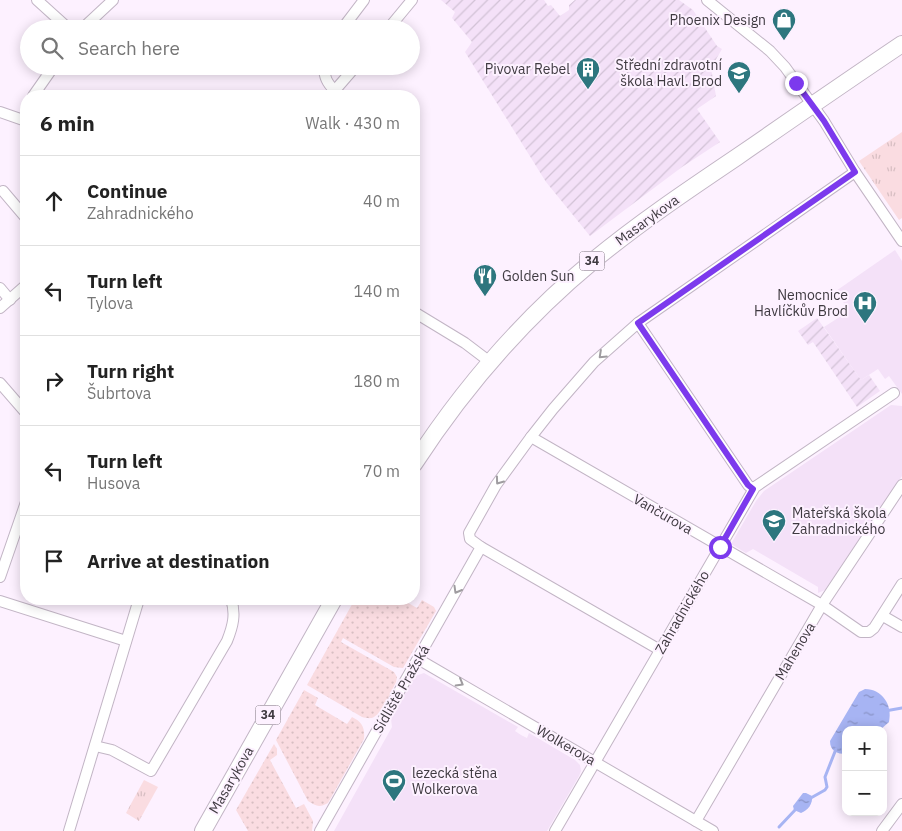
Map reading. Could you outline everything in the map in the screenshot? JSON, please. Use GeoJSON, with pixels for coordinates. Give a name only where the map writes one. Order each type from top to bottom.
{"type":"FeatureCollection","features":[{"type":"Feature","properties":{"kind":"main road","name":"Masarykova"},"geometry":{"type":"LineString","coordinates":[[420,455],[460,397],[490,362],[549,301],[611,247],[655,213],[902,44]]}},
{"type":"Feature","properties":{"kind":"main road","name":"Masarykova"},"geometry":{"type":"LineString","coordinates":[[203,831],[331,605]]}},
{"type":"Feature","properties":{"kind":"street"},"geometry":{"type":"LineString","coordinates":[[37,0],[59,20]]}},
{"type":"Feature","properties":{"kind":"street"},"geometry":{"type":"LineString","coordinates":[[92,20],[113,0]]}},
{"type":"Feature","properties":{"kind":"street"},"geometry":{"type":"LineString","coordinates":[[349,20],[364,0]]}},
{"type":"Feature","properties":{"kind":"street"},"geometry":{"type":"LineString","coordinates":[[395,20],[412,0]]}},
{"type":"Feature","properties":{"kind":"street"},"geometry":{"type":"LineString","coordinates":[[707,0],[776,57],[813,105],[855,172],[902,241]]}},
{"type":"Feature","properties":{"kind":"street"},"geometry":{"type":"LineString","coordinates":[[37,90],[48,75]]}},
{"type":"Feature","properties":{"kind":"street"},"geometry":{"type":"LineString","coordinates":[[324,75],[331,90]]}},
{"type":"Feature","properties":{"kind":"street"},"geometry":{"type":"LineString","coordinates":[[335,90],[348,75]]}},
{"type":"Feature","properties":{"kind":"street"},"geometry":{"type":"LineString","coordinates":[[0,112],[20,119]]}},
{"type":"Feature","properties":{"kind":"street"},"geometry":{"type":"LineString","coordinates":[[660,650],[472,542],[469,536],[470,529],[496,485],[531,437],[594,362],[638,323],[855,172]]}},
{"type":"Feature","properties":{"kind":"street"},"geometry":{"type":"LineString","coordinates":[[3,191],[20,211]]}},
{"type":"Feature","properties":{"kind":"street"},"geometry":{"type":"LineString","coordinates":[[0,288],[10,300]]}},
{"type":"Feature","properties":{"kind":"street"},"geometry":{"type":"LineString","coordinates":[[0,308],[20,291]]}},
{"type":"Feature","properties":{"kind":"street"},"geometry":{"type":"LineString","coordinates":[[420,316],[465,343],[490,362]]}},
{"type":"Feature","properties":{"kind":"street"},"geometry":{"type":"LineString","coordinates":[[638,323],[748,485],[753,489]]}},
{"type":"Feature","properties":{"kind":"street"},"geometry":{"type":"LineString","coordinates":[[0,383],[20,406]]}},
{"type":"Feature","properties":{"kind":"street","name":"Zahradnického"},"geometry":{"type":"LineString","coordinates":[[555,831],[753,489],[894,393]]}},
{"type":"Feature","properties":{"kind":"street","name":"Vančurova"},"geometry":{"type":"LineString","coordinates":[[531,437],[822,605],[861,632],[869,632],[883,616],[902,584]]}},
{"type":"Feature","properties":{"kind":"street","name":"Mahenova"},"geometry":{"type":"LineString","coordinates":[[696,821],[822,605],[902,485]]}},
{"type":"Feature","properties":{"kind":"street"},"geometry":{"type":"LineString","coordinates":[[0,577],[20,519]]}},
{"type":"Feature","properties":{"kind":"street","name":"Sídliště Pražská"},"geometry":{"type":"LineString","coordinates":[[320,831],[482,547]]}},
{"type":"Feature","properties":{"kind":"street"},"geometry":{"type":"LineString","coordinates":[[0,601],[126,641]]}},
{"type":"Feature","properties":{"kind":"street"},"geometry":{"type":"LineString","coordinates":[[69,831],[137,605]]}},
{"type":"Feature","properties":{"kind":"street"},"geometry":{"type":"LineString","coordinates":[[95,746],[112,750],[151,771],[227,641],[234,616],[232,605]]}},
{"type":"Feature","properties":{"kind":"street"},"geometry":{"type":"LineString","coordinates":[[883,616],[902,627]]}},
{"type":"Feature","properties":{"kind":"street","name":"Wolkerova"},"geometry":{"type":"LineString","coordinates":[[418,659],[713,831]]}},
{"type":"Feature","properties":{"kind":"street"},"geometry":{"type":"LineString","coordinates":[[882,831],[902,804]]}},
{"type":"Feature","properties":{"kind":"shaded area","name":"Pivovar Rebel"},"geometry":{"type":"Polygon","coordinates":[[[441,0],[544,0],[560,16],[569,10],[569,5],[575,0],[679,0],[693,10],[717,46],[722,49],[711,68],[716,96],[697,109],[720,142],[682,167],[590,236],[546,182],[465,52],[472,42],[452,18],[455,12],[441,0]]]}},
{"type":"Feature","properties":{"kind":"shaded area","name":"Nemocnice Havlíčkův Brod"},"geometry":{"type":"Polygon","coordinates":[[[895,250],[902,261],[902,394],[889,376],[885,379],[878,369],[861,380],[824,327],[849,311],[836,291],[895,250]]]}},
{"type":"Feature","properties":{"kind":"shaded area"},"geometry":{"type":"Polygon","coordinates":[[[817,318],[861,380],[869,375],[880,391],[857,407],[813,342],[808,345],[798,331],[817,318]]]}},
{"type":"Feature","properties":{"kind":"shaded area"},"geometry":{"type":"Polygon","coordinates":[[[891,405],[902,406],[902,476],[825,590],[818,593],[818,587],[753,549],[746,553],[731,544],[756,501],[764,491],[891,405]]]}},
{"type":"Feature","properties":{"kind":"shaded area"},"geometry":{"type":"Polygon","coordinates":[[[424,673],[518,727],[515,731],[521,735],[527,738],[529,733],[575,760],[580,765],[581,771],[579,776],[547,831],[334,831],[392,727],[391,719],[415,676],[424,673]]]}},
{"type":"Feature","properties":{"kind":"green space"},"geometry":{"type":"Polygon","coordinates":[[[902,132],[902,218],[899,220],[859,161],[902,132]]]}},
{"type":"Feature","properties":{"kind":"green space"},"geometry":{"type":"Polygon","coordinates":[[[422,600],[434,607],[436,611],[403,668],[394,667],[343,638],[341,642],[394,672],[397,677],[384,706],[374,717],[362,717],[307,685],[352,605],[412,605],[417,608],[422,600]]]}},
{"type":"Feature","properties":{"kind":"green space"},"geometry":{"type":"Polygon","coordinates":[[[304,690],[318,698],[315,705],[347,724],[352,717],[362,725],[364,731],[364,739],[328,803],[320,806],[308,801],[276,740],[304,690]]]}},
{"type":"Feature","properties":{"kind":"green space"},"geometry":{"type":"Polygon","coordinates":[[[274,744],[277,749],[277,755],[270,760],[296,808],[304,804],[313,821],[312,831],[248,831],[236,810],[274,744]]]}},
{"type":"Feature","properties":{"kind":"green space"},"geometry":{"type":"Polygon","coordinates":[[[144,780],[158,787],[139,821],[126,813],[144,780]]]}},
{"type":"Feature","properties":{"kind":"water"},"geometry":{"type":"Polygon","coordinates":[[[865,689],[871,690],[885,699],[888,704],[889,722],[884,726],[842,726],[842,753],[837,753],[831,747],[830,741],[859,692],[865,689]]]}},
{"type":"Feature","properties":{"kind":"water"},"geometry":{"type":"Polygon","coordinates":[[[803,793],[812,796],[812,802],[801,813],[794,810],[793,806],[803,793]]]}},
{"type":"Feature","properties":{"kind":"waterway"},"geometry":{"type":"LineString","coordinates":[[885,711],[902,708]]}},
{"type":"Feature","properties":{"kind":"waterway"},"geometry":{"type":"LineString","coordinates":[[809,799],[827,787],[825,777],[836,749]]}},
{"type":"Feature","properties":{"kind":"waterway"},"geometry":{"type":"LineString","coordinates":[[779,827],[796,809]]}},
{"type":"Feature","properties":{"kind":"place","name":"Phoenix Design"},"geometry":{"type":"Point","coordinates":[784,41]}},
{"type":"Feature","properties":{"kind":"place","name":"Pivovar Rebel"},"geometry":{"type":"Point","coordinates":[588,90]}},
{"type":"Feature","properties":{"kind":"place","name":"Střední zdravotní škola Havl. Brod"},"geometry":{"type":"Point","coordinates":[739,94]}},
{"type":"Feature","properties":{"kind":"place","name":"Golden Sun"},"geometry":{"type":"Point","coordinates":[485,297]}},
{"type":"Feature","properties":{"kind":"place","name":"Nemocnice Havlíčkův Brod"},"geometry":{"type":"Point","coordinates":[865,324]}},
{"type":"Feature","properties":{"kind":"place","name":"Mateřská škola Zahradnického"},"geometry":{"type":"Point","coordinates":[774,542]}},
{"type":"Feature","properties":{"kind":"place","name":"lezecká stěna Wolkerova"},"geometry":{"type":"Point","coordinates":[394,802]}},
{"type":"Feature","properties":{"kind":"route"},"geometry":{"type":"LineString","coordinates":[[720,547],[753,489],[748,485],[638,323],[855,172],[824,121],[796,83]]}}]}
